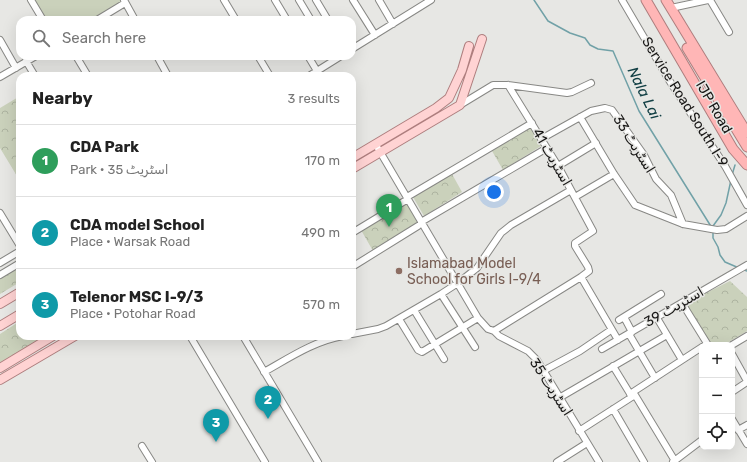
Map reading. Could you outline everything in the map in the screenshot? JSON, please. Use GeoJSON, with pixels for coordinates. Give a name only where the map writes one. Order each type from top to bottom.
{"type":"FeatureCollection","features":[{"type":"Feature","properties":{"kind":"highway"},"geometry":{"type":"LineString","coordinates":[[646,0],[733,149],[747,163]]}},
{"type":"Feature","properties":{"kind":"highway"},"geometry":{"type":"LineString","coordinates":[[668,4],[747,133]]}},
{"type":"Feature","properties":{"kind":"highway","name":"IJP Road"},"geometry":{"type":"LineString","coordinates":[[747,148],[684,50],[747,163]]}},
{"type":"Feature","properties":{"kind":"main road"},"geometry":{"type":"LineString","coordinates":[[356,167],[460,105],[482,39]]}},
{"type":"Feature","properties":{"kind":"main road"},"geometry":{"type":"LineString","coordinates":[[356,156],[436,108],[449,98],[462,70],[470,46]]}},
{"type":"Feature","properties":{"kind":"main road"},"geometry":{"type":"LineString","coordinates":[[449,98],[463,96]]}},
{"type":"Feature","properties":{"kind":"main road"},"geometry":{"type":"LineString","coordinates":[[0,304],[16,294]]}},
{"type":"Feature","properties":{"kind":"main road"},"geometry":{"type":"LineString","coordinates":[[0,326],[16,316]]}},
{"type":"Feature","properties":{"kind":"main road"},"geometry":{"type":"LineString","coordinates":[[0,368],[45,340]]}},
{"type":"Feature","properties":{"kind":"main road"},"geometry":{"type":"LineString","coordinates":[[0,380],[67,340]]}},
{"type":"Feature","properties":{"kind":"street"},"geometry":{"type":"LineString","coordinates":[[31,0],[41,16]]}},
{"type":"Feature","properties":{"kind":"street"},"geometry":{"type":"LineString","coordinates":[[224,0],[234,16]]}},
{"type":"Feature","properties":{"kind":"street"},"geometry":{"type":"LineString","coordinates":[[275,0],[285,16]]}},
{"type":"Feature","properties":{"kind":"street"},"geometry":{"type":"LineString","coordinates":[[299,0],[309,16]]}},
{"type":"Feature","properties":{"kind":"street"},"geometry":{"type":"LineString","coordinates":[[316,0],[326,16]]}},
{"type":"Feature","properties":{"kind":"street"},"geometry":{"type":"LineString","coordinates":[[353,0],[375,35]]}},
{"type":"Feature","properties":{"kind":"street"},"geometry":{"type":"LineString","coordinates":[[379,0],[393,24]]}},
{"type":"Feature","properties":{"kind":"street"},"geometry":{"type":"LineString","coordinates":[[356,47],[431,0]]}},
{"type":"Feature","properties":{"kind":"street","name":"Service Road South I-9"},"geometry":{"type":"LineString","coordinates":[[622,0],[669,80],[725,166],[747,205]]}},
{"type":"Feature","properties":{"kind":"street"},"geometry":{"type":"LineString","coordinates":[[668,4],[709,0],[729,32]]}},
{"type":"Feature","properties":{"kind":"street"},"geometry":{"type":"LineString","coordinates":[[103,16],[125,2],[133,16]]}},
{"type":"Feature","properties":{"kind":"street"},"geometry":{"type":"LineString","coordinates":[[0,40],[16,68]]}},
{"type":"Feature","properties":{"kind":"street"},"geometry":{"type":"LineString","coordinates":[[78,60],[86,72]]}},
{"type":"Feature","properties":{"kind":"street"},"geometry":{"type":"LineString","coordinates":[[159,60],[166,72]]}},
{"type":"Feature","properties":{"kind":"street"},"geometry":{"type":"LineString","coordinates":[[260,60],[268,72]]}},
{"type":"Feature","properties":{"kind":"street"},"geometry":{"type":"LineString","coordinates":[[310,60],[317,71],[332,60]]}},
{"type":"Feature","properties":{"kind":"street"},"geometry":{"type":"LineString","coordinates":[[0,77],[26,61],[33,72]]}},
{"type":"Feature","properties":{"kind":"street"},"geometry":{"type":"LineString","coordinates":[[460,105],[493,85],[508,85],[567,93],[591,83]]}},
{"type":"Feature","properties":{"kind":"street","name":"اسٹریٹ 41"},"geometry":{"type":"LineString","coordinates":[[508,85],[572,190],[593,231],[575,242],[575,246],[589,269],[581,277]]}},
{"type":"Feature","properties":{"kind":"street","name":"اسٹریٹ 33"},"geometry":{"type":"LineString","coordinates":[[541,139],[580,117],[598,109],[605,108],[612,110],[644,155],[656,179],[671,195],[683,224]]}},
{"type":"Feature","properties":{"kind":"street"},"geometry":{"type":"LineString","coordinates":[[580,117],[635,206],[683,224],[717,230],[726,229],[747,216]]}},
{"type":"Feature","properties":{"kind":"street"},"geometry":{"type":"LineString","coordinates":[[356,230],[532,123]]}},
{"type":"Feature","properties":{"kind":"street"},"geometry":{"type":"LineString","coordinates":[[558,166],[596,143]]}},
{"type":"Feature","properties":{"kind":"street","name":"اسٹریٹ 35"},"geometry":{"type":"LineString","coordinates":[[376,145],[407,198],[420,224],[458,283],[478,318],[488,330],[494,331],[499,336],[528,351],[537,360],[599,462]]}},
{"type":"Feature","properties":{"kind":"street"},"geometry":{"type":"LineString","coordinates":[[356,264],[420,224],[547,148]]}},
{"type":"Feature","properties":{"kind":"street"},"geometry":{"type":"LineString","coordinates":[[575,197],[614,174]]}},
{"type":"Feature","properties":{"kind":"street"},"geometry":{"type":"LineString","coordinates":[[356,333],[378,329],[399,319],[458,283],[477,268],[502,232],[572,190]]}},
{"type":"Feature","properties":{"kind":"street"},"geometry":{"type":"LineString","coordinates":[[0,213],[16,239]]}},
{"type":"Feature","properties":{"kind":"street"},"geometry":{"type":"LineString","coordinates":[[0,263],[16,253]]}},
{"type":"Feature","properties":{"kind":"street"},"geometry":{"type":"LineString","coordinates":[[0,275],[16,265]]}},
{"type":"Feature","properties":{"kind":"street","name":"اسٹریٹ 39"},"geometry":{"type":"LineString","coordinates":[[602,350],[747,265]]}},
{"type":"Feature","properties":{"kind":"street"},"geometry":{"type":"LineString","coordinates":[[494,331],[581,277],[618,340]]}},
{"type":"Feature","properties":{"kind":"street"},"geometry":{"type":"LineString","coordinates":[[441,294],[475,347]]}},
{"type":"Feature","properties":{"kind":"street"},"geometry":{"type":"LineString","coordinates":[[654,378],[621,319],[661,294]]}},
{"type":"Feature","properties":{"kind":"street"},"geometry":{"type":"LineString","coordinates":[[682,302],[704,342]]}},
{"type":"Feature","properties":{"kind":"street"},"geometry":{"type":"LineString","coordinates":[[414,310],[444,359]]}},
{"type":"Feature","properties":{"kind":"street"},"geometry":{"type":"LineString","coordinates":[[399,319],[420,352],[423,352],[478,318]]}},
{"type":"Feature","properties":{"kind":"street"},"geometry":{"type":"LineString","coordinates":[[656,318],[682,360]]}},
{"type":"Feature","properties":{"kind":"street"},"geometry":{"type":"LineString","coordinates":[[543,371],[580,351],[611,330]]}},
{"type":"Feature","properties":{"kind":"street"},"geometry":{"type":"LineString","coordinates":[[559,398],[667,335]]}},
{"type":"Feature","properties":{"kind":"street"},"geometry":{"type":"LineString","coordinates":[[735,343],[747,336]]}},
{"type":"Feature","properties":{"kind":"street"},"geometry":{"type":"LineString","coordinates":[[192,340],[265,462]]}},
{"type":"Feature","properties":{"kind":"street"},"geometry":{"type":"LineString","coordinates":[[245,340],[318,462]]}},
{"type":"Feature","properties":{"kind":"street"},"geometry":{"type":"LineString","coordinates":[[264,372],[306,348],[325,340]]}},
{"type":"Feature","properties":{"kind":"street"},"geometry":{"type":"LineString","coordinates":[[579,431],[613,409],[654,378],[699,349]]}},
{"type":"Feature","properties":{"kind":"street"},"geometry":{"type":"LineString","coordinates":[[735,359],[747,381],[735,389]]}},
{"type":"Feature","properties":{"kind":"street"},"geometry":{"type":"LineString","coordinates":[[613,366],[631,396]]}},
{"type":"Feature","properties":{"kind":"street"},"geometry":{"type":"LineString","coordinates":[[631,396],[636,396],[676,461],[699,442]]}},
{"type":"Feature","properties":{"kind":"street"},"geometry":{"type":"LineString","coordinates":[[613,409],[644,462]]}},
{"type":"Feature","properties":{"kind":"street"},"geometry":{"type":"LineString","coordinates":[[735,425],[747,444]]}},
{"type":"Feature","properties":{"kind":"street"},"geometry":{"type":"LineString","coordinates":[[738,430],[747,425]]}},
{"type":"Feature","properties":{"kind":"street"},"geometry":{"type":"LineString","coordinates":[[556,462],[587,443]]}},
{"type":"Feature","properties":{"kind":"street"},"geometry":{"type":"LineString","coordinates":[[142,446],[152,462]]}},
{"type":"Feature","properties":{"kind":"green space"},"geometry":{"type":"Polygon","coordinates":[[[31,0],[121,0],[123,3],[102,16],[41,16],[31,0]]]}},
{"type":"Feature","properties":{"kind":"green space"},"geometry":{"type":"Polygon","coordinates":[[[16,98],[16,174],[0,148],[0,108],[16,98]]]}},
{"type":"Feature","properties":{"kind":"green space"},"geometry":{"type":"Polygon","coordinates":[[[531,127],[541,146],[503,170],[492,151],[531,127]]]}},
{"type":"Feature","properties":{"kind":"green space"},"geometry":{"type":"Polygon","coordinates":[[[452,174],[462,192],[424,216],[413,197],[452,174]]]}},
{"type":"Feature","properties":{"kind":"green space"},"geometry":{"type":"Polygon","coordinates":[[[407,202],[418,223],[373,251],[361,230],[407,202]]]}},
{"type":"Feature","properties":{"kind":"green space"},"geometry":{"type":"Polygon","coordinates":[[[16,270],[16,284],[0,294],[0,277],[16,270]]]}},
{"type":"Feature","properties":{"kind":"green space"},"geometry":{"type":"Polygon","coordinates":[[[730,281],[747,297],[747,331],[729,342],[709,342],[686,303],[730,281]]]}},
{"type":"Feature","properties":{"kind":"green space"},"geometry":{"type":"Polygon","coordinates":[[[16,324],[16,340],[39,340],[0,363],[0,334],[16,324]]]}},
{"type":"Feature","properties":{"kind":"waterway","name":"Nala Lai"},"geometry":{"type":"LineString","coordinates":[[534,0],[548,21],[570,33],[585,38],[590,45],[598,49],[613,51],[639,111],[712,228]]}},
{"type":"Feature","properties":{"kind":"waterway","name":"Nala Lai"},"geometry":{"type":"LineString","coordinates":[[732,175],[735,165]]}},
{"type":"Feature","properties":{"kind":"waterway","name":"Nala Lai"},"geometry":{"type":"LineString","coordinates":[[713,226],[721,215],[726,203],[731,180]]}},
{"type":"Feature","properties":{"kind":"waterway","name":"Nala Lai"},"geometry":{"type":"LineString","coordinates":[[713,232],[713,238],[720,255],[725,262],[739,268]]}},
{"type":"Feature","properties":{"kind":"waterway","name":"Nala Lai"},"geometry":{"type":"LineString","coordinates":[[742,269],[747,271]]}},
{"type":"Feature","properties":{"kind":"place","name":"CDA Park"},"geometry":{"type":"Point","coordinates":[389,227]}},
{"type":"Feature","properties":{"kind":"place","name":"Islamabad Model School for Girls I-9/4"},"geometry":{"type":"Point","coordinates":[399,271]}},
{"type":"Feature","properties":{"kind":"place","name":"CDA model School"},"geometry":{"type":"Point","coordinates":[268,419]}},
{"type":"Feature","properties":{"kind":"place","name":"Telenor MSC I-9/3"},"geometry":{"type":"Point","coordinates":[216,442]}}]}
